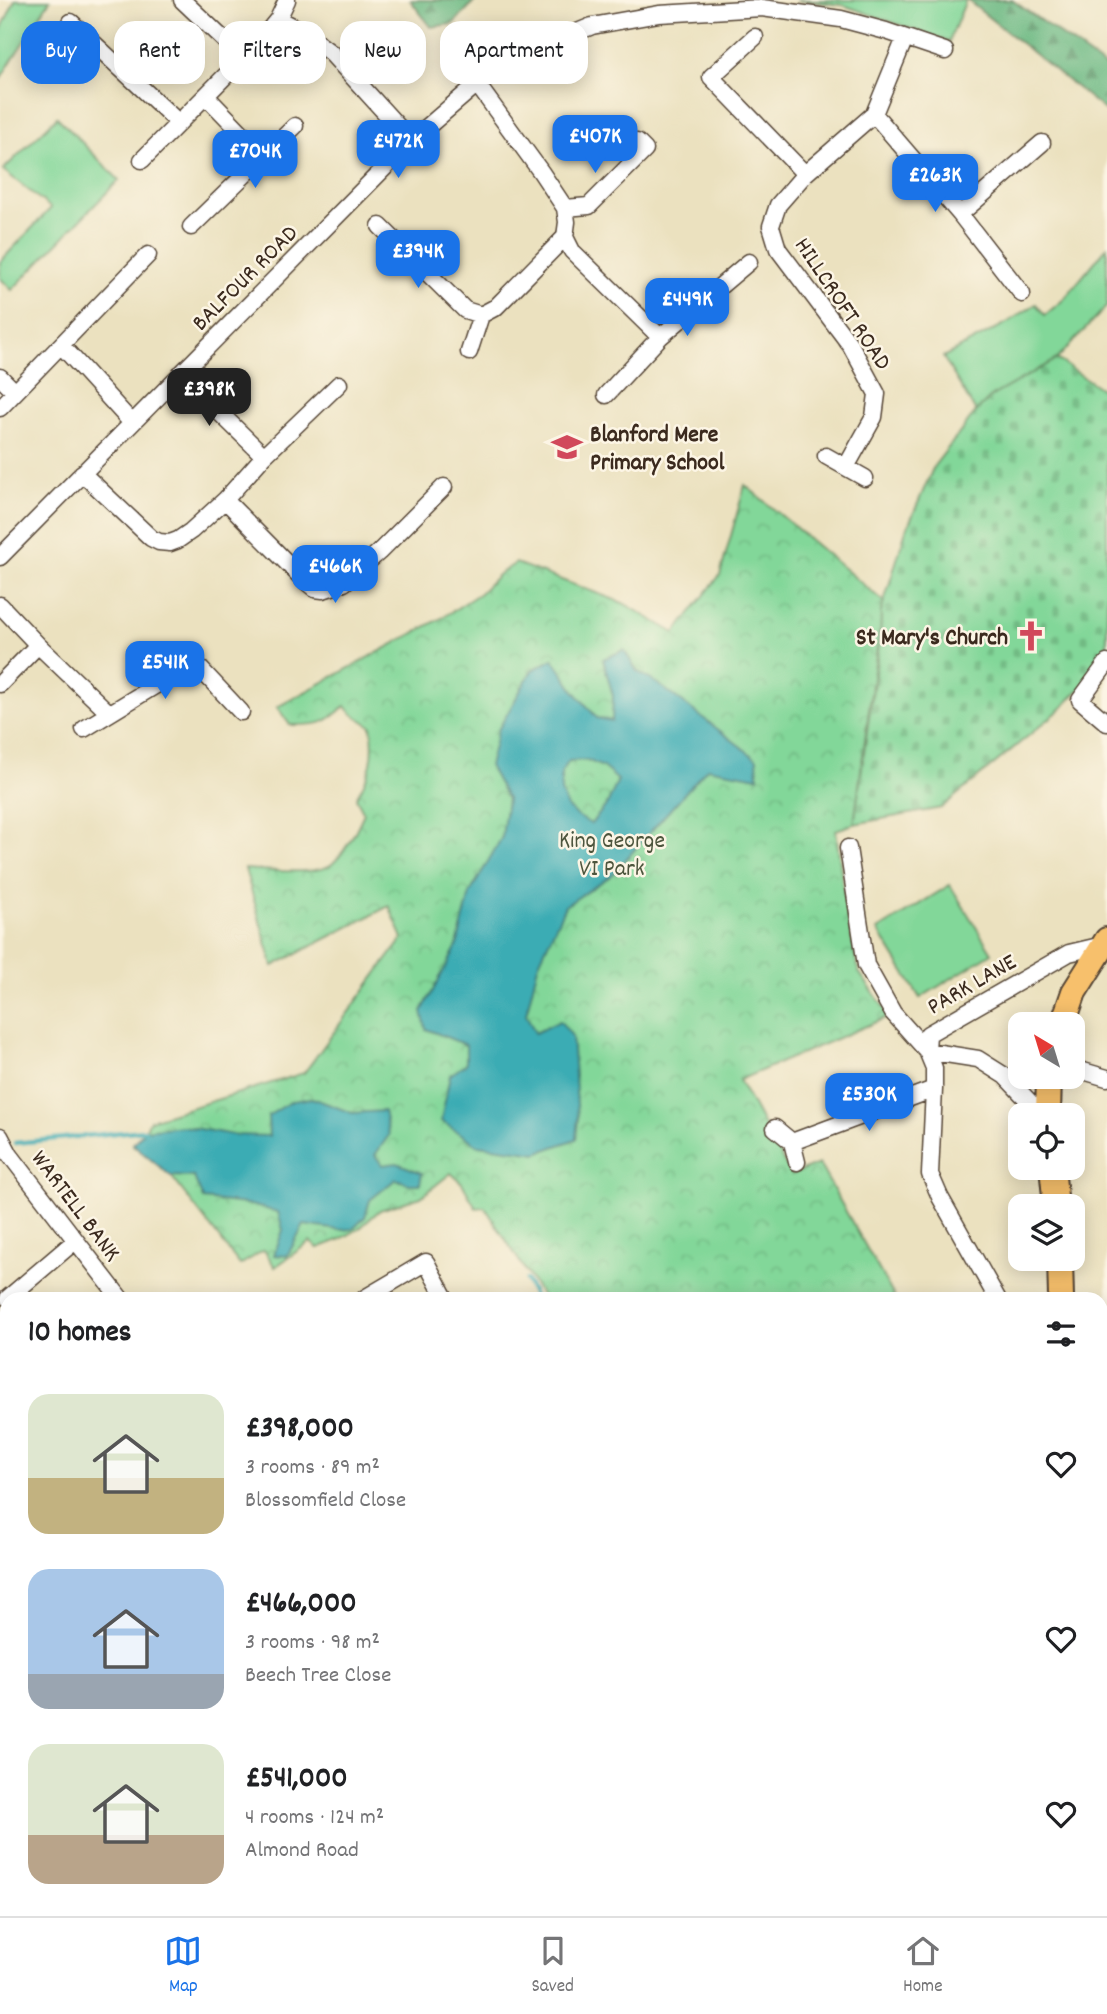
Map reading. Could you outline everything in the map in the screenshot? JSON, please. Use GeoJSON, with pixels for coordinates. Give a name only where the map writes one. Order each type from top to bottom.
{"type":"FeatureCollection","features":[{"type":"Feature","properties":{"kind":"main road"},"geometry":{"type":"LineString","coordinates":[[1067,1012],[1074,992],[1105,943]]}},
{"type":"Feature","properties":{"kind":"main road"},"geometry":{"type":"LineString","coordinates":[[1060,1271],[1061,1292]]}},
{"type":"Feature","properties":{"kind":"street"},"geometry":{"type":"LineString","coordinates":[[181,0],[219,36]]}},
{"type":"Feature","properties":{"kind":"street"},"geometry":{"type":"LineString","coordinates":[[287,0],[278,19],[301,31],[331,54],[411,141]]}},
{"type":"Feature","properties":{"kind":"street","name":"BALFOUR ROAD"},"geometry":{"type":"LineString","coordinates":[[588,28],[659,13],[762,8],[841,19],[946,51]]}},
{"type":"Feature","properties":{"kind":"street"},"geometry":{"type":"LineString","coordinates":[[755,37],[711,78],[805,174]]}},
{"type":"Feature","properties":{"kind":"street","name":"HILLCROFT ROAD"},"geometry":{"type":"LineString","coordinates":[[846,467],[874,417],[877,394],[850,346],[778,250],[771,226],[778,205],[805,174],[874,114],[905,38]]}},
{"type":"Feature","properties":{"kind":"street"},"geometry":{"type":"LineString","coordinates":[[100,49],[179,123]]}},
{"type":"Feature","properties":{"kind":"street"},"geometry":{"type":"LineString","coordinates":[[142,160],[219,83]]}},
{"type":"Feature","properties":{"kind":"street"},"geometry":{"type":"LineString","coordinates":[[478,84],[565,208],[565,237],[572,251],[660,337]]}},
{"type":"Feature","properties":{"kind":"street","name":"BALFOUR ROAD"},"geometry":{"type":"LineString","coordinates":[[0,557],[411,141],[478,84]]}},
{"type":"Feature","properties":{"kind":"street"},"geometry":{"type":"LineString","coordinates":[[206,96],[264,156]]}},
{"type":"Feature","properties":{"kind":"street"},"geometry":{"type":"LineString","coordinates":[[874,114],[960,214],[1022,294]]}},
{"type":"Feature","properties":{"kind":"street"},"geometry":{"type":"LineString","coordinates":[[191,227],[295,126]]}},
{"type":"Feature","properties":{"kind":"street"},"geometry":{"type":"LineString","coordinates":[[565,208],[589,206],[645,150],[637,142]]}},
{"type":"Feature","properties":{"kind":"street"},"geometry":{"type":"LineString","coordinates":[[960,214],[1042,143]]}},
{"type":"Feature","properties":{"kind":"street"},"geometry":{"type":"LineString","coordinates":[[380,226],[465,310],[481,315]]}},
{"type":"Feature","properties":{"kind":"street"},"geometry":{"type":"LineString","coordinates":[[468,352],[481,315],[496,307],[565,237]]}},
{"type":"Feature","properties":{"kind":"street"},"geometry":{"type":"LineString","coordinates":[[0,408],[148,255]]}},
{"type":"Feature","properties":{"kind":"street"},"geometry":{"type":"LineString","coordinates":[[606,395],[660,337],[749,262]]}},
{"type":"Feature","properties":{"kind":"street"},"geometry":{"type":"LineString","coordinates":[[61,345],[132,423]]}},
{"type":"Feature","properties":{"kind":"street"},"geometry":{"type":"LineString","coordinates":[[180,374],[264,456]]}},
{"type":"Feature","properties":{"kind":"street"},"geometry":{"type":"LineString","coordinates":[[0,377],[15,392]]}},
{"type":"Feature","properties":{"kind":"street"},"geometry":{"type":"LineString","coordinates":[[82,473],[151,538],[170,543],[178,540],[225,500],[264,456],[339,384]]}},
{"type":"Feature","properties":{"kind":"street"},"geometry":{"type":"LineString","coordinates":[[826,456],[865,478]]}},
{"type":"Feature","properties":{"kind":"street"},"geometry":{"type":"LineString","coordinates":[[225,500],[303,579],[315,589],[323,590],[344,583],[444,487]]}},
{"type":"Feature","properties":{"kind":"street"},"geometry":{"type":"LineString","coordinates":[[0,605],[108,713]]}},
{"type":"Feature","properties":{"kind":"street"},"geometry":{"type":"LineString","coordinates":[[0,684],[38,645]]}},
{"type":"Feature","properties":{"kind":"street"},"geometry":{"type":"LineString","coordinates":[[84,729],[194,662],[242,712]]}},
{"type":"Feature","properties":{"kind":"street"},"geometry":{"type":"LineString","coordinates":[[1107,663],[1080,700],[1107,723]]}},
{"type":"Feature","properties":{"kind":"street"},"geometry":{"type":"LineString","coordinates":[[848,848],[866,965],[893,1013],[927,1051],[978,1059],[1005,1076],[1031,1103]]}},
{"type":"Feature","properties":{"kind":"street","name":"PARK LANE"},"geometry":{"type":"LineString","coordinates":[[994,1292],[940,1197],[930,1174],[934,1068],[927,1051],[928,1034],[1069,953],[1105,943]]}},
{"type":"Feature","properties":{"kind":"street"},"geometry":{"type":"LineString","coordinates":[[1085,1072],[1107,1078]]}},
{"type":"Feature","properties":{"kind":"street"},"geometry":{"type":"LineString","coordinates":[[792,1142],[934,1089]]}},
{"type":"Feature","properties":{"kind":"street"},"geometry":{"type":"LineString","coordinates":[[775,1128],[792,1142],[797,1162]]}},
{"type":"Feature","properties":{"kind":"street","name":"WARTELL BANK"},"geometry":{"type":"LineString","coordinates":[[0,1136],[10,1155],[115,1292]]}},
{"type":"Feature","properties":{"kind":"street"},"geometry":{"type":"LineString","coordinates":[[16,1292],[75,1241]]}},
{"type":"Feature","properties":{"kind":"street"},"geometry":{"type":"LineString","coordinates":[[375,1292],[426,1262],[442,1292]]}},
{"type":"Feature","properties":{"kind":"green space"},"geometry":{"type":"Polygon","coordinates":[[[15,0],[50,0],[37,21],[21,21],[21,46],[0,79],[0,32],[15,0]]]}},
{"type":"Feature","properties":{"kind":"green space"},"geometry":{"type":"Polygon","coordinates":[[[410,0],[476,0],[456,21],[440,21],[440,26],[431,27],[410,0]]]}},
{"type":"Feature","properties":{"kind":"green space"},"geometry":{"type":"Polygon","coordinates":[[[796,0],[966,0],[949,42],[843,5],[796,0]]]}},
{"type":"Feature","properties":{"kind":"green space"},"geometry":{"type":"Polygon","coordinates":[[[967,0],[1012,0],[1107,68],[1107,112],[967,0]]]}},
{"type":"Feature","properties":{"kind":"green space"},"geometry":{"type":"Polygon","coordinates":[[[57,117],[119,180],[12,290],[0,278],[0,262],[51,208],[3,170],[57,117]]]}},
{"type":"Feature","properties":{"kind":"green space"},"geometry":{"type":"Polygon","coordinates":[[[1107,247],[1107,306],[1057,359],[992,396],[976,412],[943,357],[1036,304],[1045,315],[1064,299],[1107,247]]]}},
{"type":"Feature","properties":{"kind":"green space"},"geometry":{"type":"Polygon","coordinates":[[[1057,359],[1107,393],[1107,658],[1062,708],[941,808],[854,824],[880,638],[881,612],[905,533],[934,466],[976,412],[992,396],[1057,359]]]}},
{"type":"Feature","properties":{"kind":"green space","name":"King George VI Park"},"geometry":{"type":"Polygon","coordinates":[[[745,485],[884,602],[854,824],[836,830],[846,912],[859,972],[890,1016],[739,1080],[791,1175],[819,1164],[892,1292],[539,1292],[485,1207],[476,1208],[462,1183],[451,1173],[421,1197],[380,1210],[360,1228],[341,1239],[318,1248],[310,1242],[275,1267],[264,1250],[240,1265],[171,1176],[133,1145],[150,1120],[304,1073],[403,938],[389,906],[273,966],[245,869],[304,871],[325,868],[332,864],[346,847],[364,813],[356,798],[369,772],[373,746],[371,726],[345,706],[325,721],[300,725],[290,725],[277,707],[442,618],[480,593],[499,574],[516,563],[623,603],[675,633],[720,575],[745,485]]]}},
{"type":"Feature","properties":{"kind":"green space"},"geometry":{"type":"Polygon","coordinates":[[[950,885],[992,953],[920,998],[878,930],[950,885]]]}},
{"type":"Feature","properties":{"kind":"water"},"geometry":{"type":"Polygon","coordinates":[[[624,650],[637,671],[657,683],[757,759],[758,777],[707,768],[612,875],[565,906],[538,965],[526,1014],[535,1033],[560,1021],[572,1036],[578,1118],[576,1139],[537,1153],[478,1145],[441,1121],[450,1075],[466,1064],[466,1045],[426,1029],[422,1011],[457,946],[470,893],[502,837],[507,799],[489,766],[498,730],[532,670],[553,659],[597,718],[612,721],[613,696],[603,659],[624,650]],[[587,760],[569,761],[561,773],[561,791],[567,807],[591,824],[608,803],[618,780],[603,767],[587,760]]]}},
{"type":"Feature","properties":{"kind":"water"},"geometry":{"type":"Polygon","coordinates":[[[312,1098],[352,1113],[384,1111],[389,1135],[375,1155],[382,1165],[397,1163],[422,1173],[420,1184],[409,1184],[396,1179],[370,1200],[365,1217],[353,1229],[339,1230],[304,1225],[287,1256],[274,1255],[283,1230],[278,1212],[246,1204],[203,1199],[194,1177],[171,1176],[133,1144],[145,1130],[182,1126],[234,1135],[269,1136],[268,1116],[292,1101],[312,1098]]]}},
{"type":"Feature","properties":{"kind":"waterway"},"geometry":{"type":"LineString","coordinates":[[15,1143],[145,1130]]}},
{"type":"Feature","properties":{"kind":"waterway"},"geometry":{"type":"LineString","coordinates":[[526,1280],[532,1292]]}},
{"type":"Feature","properties":{"kind":"place","name":"Blanford Mere Primary School"},"geometry":{"type":"Point","coordinates":[567,447]}},
{"type":"Feature","properties":{"kind":"place","name":"St Mary's Church"},"geometry":{"type":"Point","coordinates":[1031,636]}}]}
